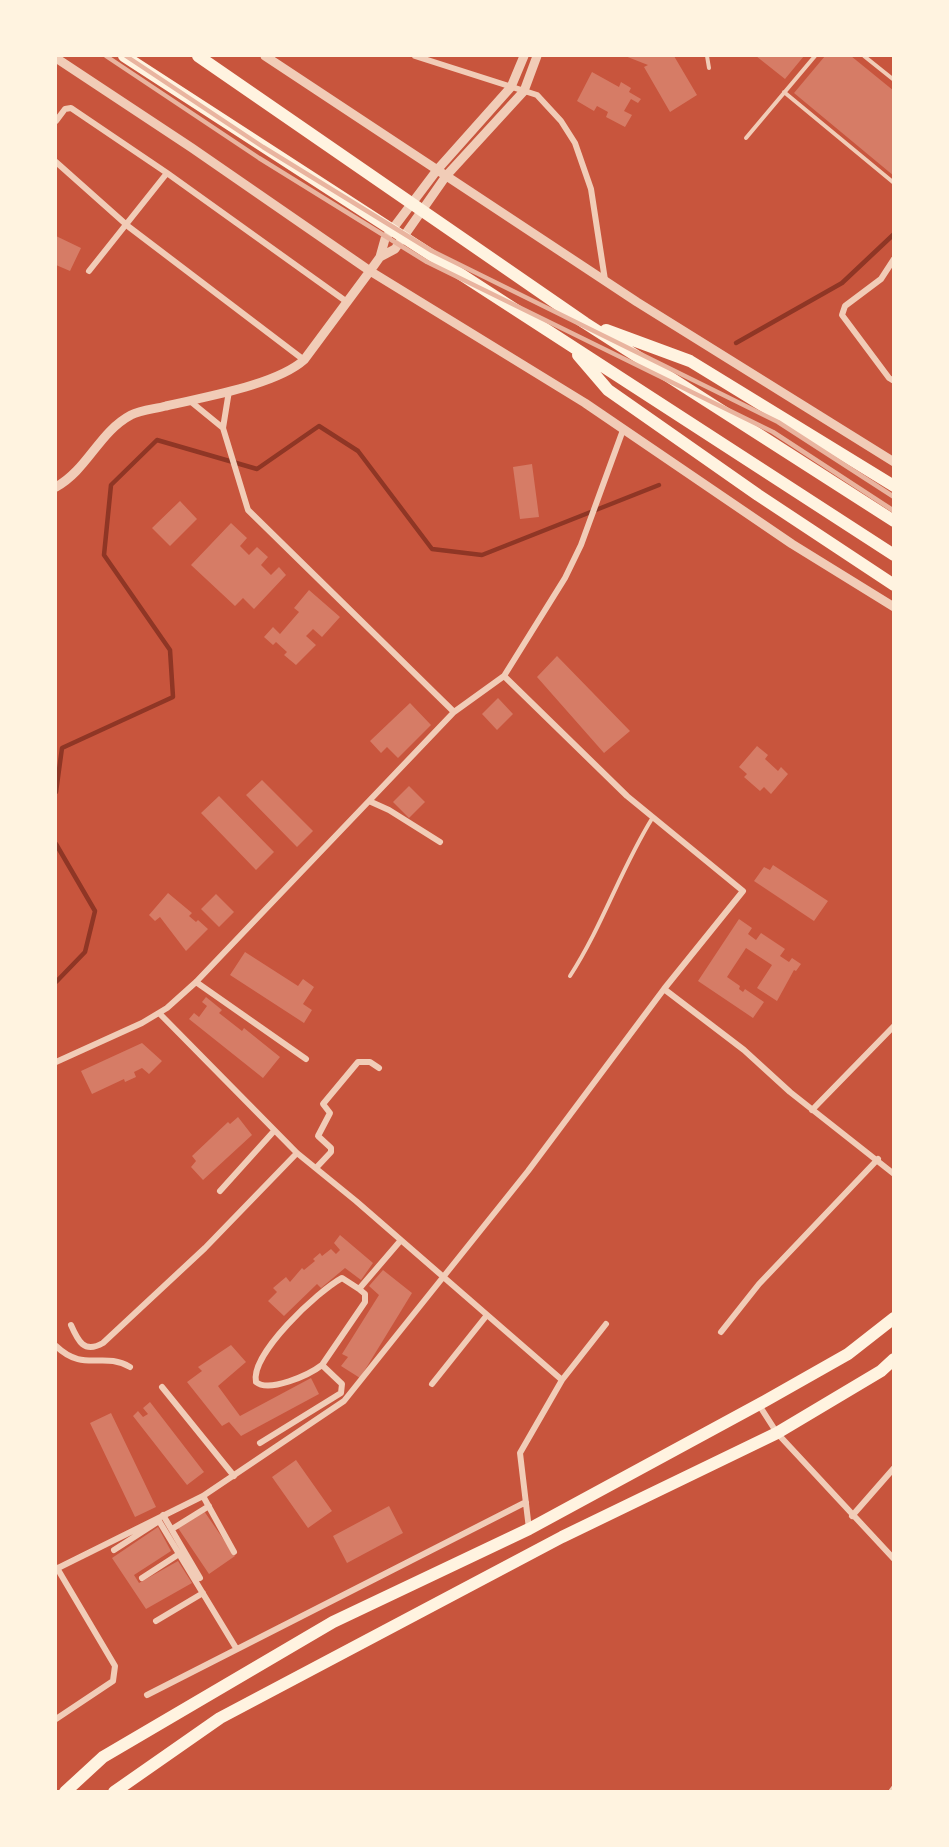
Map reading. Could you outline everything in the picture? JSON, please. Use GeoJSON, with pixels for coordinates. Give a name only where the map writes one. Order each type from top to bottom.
{"type":"FeatureCollection","features":[{"type":"Feature","properties":{"kind":"main road"},"geometry":{"type":"LineString","coordinates":[[123,56],[894,555]]}},
{"type":"Feature","properties":{"kind":"main road"},"geometry":{"type":"LineString","coordinates":[[198,56],[585,323],[894,521]]}},
{"type":"Feature","properties":{"kind":"main road"},"geometry":{"type":"LineString","coordinates":[[585,323],[690,361],[894,486]]}},
{"type":"Feature","properties":{"kind":"main road"},"geometry":{"type":"LineString","coordinates":[[570,345],[608,390],[758,495],[894,585]]}},
{"type":"Feature","properties":{"kind":"main road"},"geometry":{"type":"LineString","coordinates":[[65,1791],[103,1757],[333,1622],[529,1529],[759,1405],[848,1353],[894,1318]]}},
{"type":"Feature","properties":{"kind":"main road"},"geometry":{"type":"LineString","coordinates":[[114,1791],[220,1718],[562,1537],[777,1433],[881,1371],[894,1359]]}},
{"type":"Feature","properties":{"kind":"street"},"geometry":{"type":"LineString","coordinates":[[265,56],[605,280],[894,462]]}},
{"type":"Feature","properties":{"kind":"street"},"geometry":{"type":"LineString","coordinates":[[415,56],[537,95],[561,120],[575,143],[591,189],[605,280]]}},
{"type":"Feature","properties":{"kind":"street"},"geometry":{"type":"LineString","coordinates":[[56,487],[72,478],[115,425],[133,414],[229,391],[292,370],[304,360],[380,257],[385,239],[437,170],[511,87],[524,56]]}},
{"type":"Feature","properties":{"kind":"street"},"geometry":{"type":"LineString","coordinates":[[380,257],[394,249],[446,176],[524,91],[537,56]]}},
{"type":"Feature","properties":{"kind":"street"},"geometry":{"type":"LineString","coordinates":[[56,58],[192,147],[370,271],[576,397],[792,544],[894,607]]}},
{"type":"Feature","properties":{"kind":"street"},"geometry":{"type":"LineString","coordinates":[[56,121],[65,109],[71,108],[347,303]]}},
{"type":"Feature","properties":{"kind":"street"},"geometry":{"type":"LineString","coordinates":[[56,162],[126,224],[304,360]]}},
{"type":"Feature","properties":{"kind":"street"},"geometry":{"type":"LineString","coordinates":[[89,271],[167,174]]}},
{"type":"Feature","properties":{"kind":"street"},"geometry":{"type":"LineString","coordinates":[[894,259],[881,279],[845,306],[842,315],[889,378],[894,381]]}},
{"type":"Feature","properties":{"kind":"street"},"geometry":{"type":"LineString","coordinates":[[229,391],[223,428],[248,510],[454,712]]}},
{"type":"Feature","properties":{"kind":"street"},"geometry":{"type":"LineString","coordinates":[[190,400],[223,428]]}},
{"type":"Feature","properties":{"kind":"street"},"geometry":{"type":"LineString","coordinates":[[56,1062],[159,1013],[196,982],[454,712],[504,676],[565,578],[580,545],[622,430]]}},
{"type":"Feature","properties":{"kind":"street"},"geometry":{"type":"LineString","coordinates":[[56,1719],[113,1681],[115,1666],[56,1568],[203,1496],[344,1401],[579,1107],[664,989],[743,891],[627,796],[504,676]]}},
{"type":"Feature","properties":{"kind":"street"},"geometry":{"type":"LineString","coordinates":[[369,801],[389,810],[440,842]]}},
{"type":"Feature","properties":{"kind":"street"},"geometry":{"type":"LineString","coordinates":[[196,982],[306,1059]]}},
{"type":"Feature","properties":{"kind":"street"},"geometry":{"type":"LineString","coordinates":[[664,989],[744,1050],[812,1110],[878,1159],[894,1174]]}},
{"type":"Feature","properties":{"kind":"street"},"geometry":{"type":"LineString","coordinates":[[159,1013],[297,1153],[562,1380]]}},
{"type":"Feature","properties":{"kind":"street"},"geometry":{"type":"LineString","coordinates":[[812,1110],[894,1026]]}},
{"type":"Feature","properties":{"kind":"street"},"geometry":{"type":"LineString","coordinates":[[316,1168],[331,1152],[331,1148],[318,1136],[330,1113],[323,1104],[358,1062],[370,1062],[379,1068]]}},
{"type":"Feature","properties":{"kind":"street"},"geometry":{"type":"LineString","coordinates":[[220,1191],[274,1131]]}},
{"type":"Feature","properties":{"kind":"street"},"geometry":{"type":"LineString","coordinates":[[71,1325],[78,1343],[95,1348],[103,1343],[205,1248],[297,1153]]}},
{"type":"Feature","properties":{"kind":"street"},"geometry":{"type":"LineString","coordinates":[[721,1332],[759,1284],[878,1159]]}},
{"type":"Feature","properties":{"kind":"street"},"geometry":{"type":"LineString","coordinates":[[359,1289],[401,1240]]}},
{"type":"Feature","properties":{"kind":"street"},"geometry":{"type":"LineString","coordinates":[[342,1278],[359,1289],[365,1294],[365,1302],[322,1365],[315,1371],[270,1388],[262,1387],[256,1382],[255,1370],[259,1360],[295,1317],[342,1278]]}},
{"type":"Feature","properties":{"kind":"street"},"geometry":{"type":"LineString","coordinates":[[432,1383],[487,1315]]}},
{"type":"Feature","properties":{"kind":"street"},"geometry":{"type":"LineString","coordinates":[[529,1529],[520,1453],[562,1380],[606,1324]]}},
{"type":"Feature","properties":{"kind":"street"},"geometry":{"type":"LineString","coordinates":[[56,1346],[70,1359],[122,1363],[130,1367]]}},
{"type":"Feature","properties":{"kind":"street"},"geometry":{"type":"LineString","coordinates":[[260,1443],[341,1393],[342,1384],[322,1365]]}},
{"type":"Feature","properties":{"kind":"street"},"geometry":{"type":"LineString","coordinates":[[162,1386],[234,1476]]}},
{"type":"Feature","properties":{"kind":"street"},"geometry":{"type":"LineString","coordinates":[[759,1405],[777,1433],[894,1559]]}},
{"type":"Feature","properties":{"kind":"street"},"geometry":{"type":"LineString","coordinates":[[852,1516],[894,1468]]}},
{"type":"Feature","properties":{"kind":"street"},"geometry":{"type":"LineString","coordinates":[[203,1496],[234,1552]]}},
{"type":"Feature","properties":{"kind":"street"},"geometry":{"type":"LineString","coordinates":[[147,1695],[526,1502]]}},
{"type":"Feature","properties":{"kind":"street"},"geometry":{"type":"LineString","coordinates":[[172,1529],[209,1506]]}},
{"type":"Feature","properties":{"kind":"street"},"geometry":{"type":"LineString","coordinates":[[163,1515],[200,1578]]}},
{"type":"Feature","properties":{"kind":"street"},"geometry":{"type":"LineString","coordinates":[[114,1550],[159,1521],[237,1648]]}},
{"type":"Feature","properties":{"kind":"street"},"geometry":{"type":"LineString","coordinates":[[142,1578],[179,1554]]}},
{"type":"Feature","properties":{"kind":"street"},"geometry":{"type":"LineString","coordinates":[[156,1621],[203,1593]]}},
{"type":"Feature","properties":{"kind":"lane"},"geometry":{"type":"LineString","coordinates":[[707,56],[709,68]]}},
{"type":"Feature","properties":{"kind":"lane"},"geometry":{"type":"LineString","coordinates":[[746,138],[815,56]]}},
{"type":"Feature","properties":{"kind":"lane"},"geometry":{"type":"LineString","coordinates":[[864,56],[894,80]]}},
{"type":"Feature","properties":{"kind":"lane"},"geometry":{"type":"LineString","coordinates":[[784,92],[894,183]]}},
{"type":"Feature","properties":{"kind":"lane"},"geometry":{"type":"LineString","coordinates":[[570,976],[587,949],[622,880],[632,850],[652,817]]}},
{"type":"Feature","properties":{"kind":"building"},"geometry":{"type":"Polygon","coordinates":[[[625,56],[674,56],[697,95],[670,112],[644,67],[648,65],[625,56]]]}},
{"type":"Feature","properties":{"kind":"building"},"geometry":{"type":"Polygon","coordinates":[[[756,56],[804,56],[785,79],[756,56]]]}},
{"type":"Feature","properties":{"kind":"building"},"geometry":{"type":"Polygon","coordinates":[[[825,56],[851,56],[894,91],[894,176],[794,93],[825,56]]]}},
{"type":"Feature","properties":{"kind":"building"},"geometry":{"type":"Polygon","coordinates":[[[592,72],[619,87],[621,82],[631,88],[629,92],[641,99],[638,103],[631,99],[624,111],[632,115],[625,127],[606,117],[608,112],[597,106],[594,111],[577,101],[592,72]]]}},
{"type":"Feature","properties":{"kind":"building"},"geometry":{"type":"Polygon","coordinates":[[[56,236],[81,248],[70,271],[56,265],[56,236]]]}},
{"type":"Feature","properties":{"kind":"building"},"geometry":{"type":"Polygon","coordinates":[[[532,464],[539,517],[520,519],[513,467],[532,464]]]}},
{"type":"Feature","properties":{"kind":"building"},"geometry":{"type":"Polygon","coordinates":[[[180,501],[197,519],[170,546],[152,528],[180,501]]]}},
{"type":"Feature","properties":{"kind":"building"},"geometry":{"type":"Polygon","coordinates":[[[231,523],[247,538],[240,546],[249,555],[257,547],[268,557],[261,565],[271,575],[279,567],[286,575],[254,609],[243,598],[235,606],[191,565],[231,523]]]}},
{"type":"Feature","properties":{"kind":"building"},"geometry":{"type":"Polygon","coordinates":[[[309,590],[340,617],[322,637],[313,629],[306,636],[316,645],[296,665],[284,655],[287,652],[276,642],[273,645],[264,637],[273,627],[280,634],[299,612],[294,608],[309,590]]]}},
{"type":"Feature","properties":{"kind":"building"},"geometry":{"type":"Polygon","coordinates":[[[557,656],[630,731],[604,753],[537,677],[557,656]]]}},
{"type":"Feature","properties":{"kind":"building"},"geometry":{"type":"Polygon","coordinates":[[[498,698],[513,714],[497,730],[482,714],[498,698]]]}},
{"type":"Feature","properties":{"kind":"building"},"geometry":{"type":"Polygon","coordinates":[[[410,703],[431,725],[398,758],[387,747],[381,753],[370,741],[410,703]]]}},
{"type":"Feature","properties":{"kind":"building"},"geometry":{"type":"Polygon","coordinates":[[[757,746],[768,755],[765,759],[778,771],[781,767],[788,774],[771,794],[764,787],[760,791],[744,777],[747,774],[739,767],[757,746]]]}},
{"type":"Feature","properties":{"kind":"building"},"geometry":{"type":"Polygon","coordinates":[[[262,780],[313,831],[297,847],[246,795],[262,780]]]}},
{"type":"Feature","properties":{"kind":"building"},"geometry":{"type":"Polygon","coordinates":[[[409,786],[425,802],[409,818],[393,802],[409,786]]]}},
{"type":"Feature","properties":{"kind":"building"},"geometry":{"type":"Polygon","coordinates":[[[219,796],[274,852],[256,870],[201,813],[219,796]]]}},
{"type":"Feature","properties":{"kind":"building"},"geometry":{"type":"Polygon","coordinates":[[[773,865],[828,901],[814,921],[754,881],[764,867],[770,870],[773,865]]]}},
{"type":"Feature","properties":{"kind":"building"},"geometry":{"type":"Polygon","coordinates":[[[168,893],[192,913],[189,916],[208,929],[186,951],[160,917],[155,921],[149,915],[168,893]]]}},
{"type":"Feature","properties":{"kind":"building"},"geometry":{"type":"Polygon","coordinates":[[[216,894],[234,912],[219,927],[201,909],[216,894]]]}},
{"type":"Feature","properties":{"kind":"building"},"geometry":{"type":"Polygon","coordinates":[[[739,919],[752,928],[748,934],[756,940],[761,933],[785,949],[780,956],[789,962],[792,958],[801,964],[796,971],[794,970],[777,1001],[757,988],[772,965],[746,948],[727,977],[740,986],[739,989],[743,992],[745,989],[764,1002],[753,1018],[698,981],[739,919]]]}},
{"type":"Feature","properties":{"kind":"building"},"geometry":{"type":"Polygon","coordinates":[[[245,952],[298,986],[303,979],[314,987],[303,1004],[312,1010],[304,1023],[230,975],[245,952]]]}},
{"type":"Feature","properties":{"kind":"building"},"geometry":{"type":"Polygon","coordinates":[[[206,997],[222,1010],[219,1013],[242,1031],[244,1028],[280,1057],[263,1078],[189,1019],[194,1013],[199,1017],[207,1006],[202,1002],[206,997]]]}},
{"type":"Feature","properties":{"kind":"building"},"geometry":{"type":"Polygon","coordinates":[[[142,1043],[162,1061],[149,1074],[142,1068],[134,1072],[136,1077],[125,1082],[124,1079],[92,1094],[81,1071],[142,1043]]]}},
{"type":"Feature","properties":{"kind":"building"},"geometry":{"type":"Polygon","coordinates":[[[238,1117],[252,1135],[203,1180],[191,1167],[196,1161],[192,1156],[228,1122],[230,1124],[238,1117]]]}},
{"type":"Feature","properties":{"kind":"building"},"geometry":{"type":"Polygon","coordinates":[[[340,1235],[373,1263],[361,1280],[345,1268],[321,1288],[317,1284],[284,1316],[268,1301],[277,1292],[273,1288],[286,1277],[290,1282],[302,1268],[304,1270],[315,1261],[313,1259],[320,1253],[322,1256],[331,1249],[336,1254],[340,1250],[334,1243],[340,1235]]]}},
{"type":"Feature","properties":{"kind":"building"},"geometry":{"type":"Polygon","coordinates":[[[383,1270],[412,1293],[360,1378],[341,1366],[348,1357],[342,1354],[379,1295],[369,1286],[383,1270]]]}},
{"type":"Feature","properties":{"kind":"building"},"geometry":{"type":"Polygon","coordinates":[[[231,1345],[246,1362],[218,1386],[240,1416],[311,1378],[319,1394],[241,1436],[229,1422],[222,1426],[187,1382],[202,1371],[198,1367],[231,1345]]]}},
{"type":"Feature","properties":{"kind":"building"},"geometry":{"type":"Polygon","coordinates":[[[150,1402],[204,1472],[187,1485],[133,1416],[138,1411],[143,1417],[148,1414],[143,1408],[150,1402]]]}},
{"type":"Feature","properties":{"kind":"building"},"geometry":{"type":"Polygon","coordinates":[[[111,1413],[156,1507],[135,1517],[90,1423],[111,1413]]]}},
{"type":"Feature","properties":{"kind":"building"},"geometry":{"type":"Polygon","coordinates":[[[296,1460],[332,1511],[308,1528],[272,1477],[296,1460]]]}},
{"type":"Feature","properties":{"kind":"building"},"geometry":{"type":"Polygon","coordinates":[[[389,1506],[403,1533],[347,1563],[333,1536],[389,1506]]]}},
{"type":"Feature","properties":{"kind":"building"},"geometry":{"type":"Polygon","coordinates":[[[204,1511],[235,1556],[209,1574],[178,1528],[204,1511]]]}},
{"type":"Feature","properties":{"kind":"building"},"geometry":{"type":"Polygon","coordinates":[[[158,1527],[171,1551],[134,1575],[139,1583],[178,1561],[192,1583],[146,1609],[112,1558],[158,1527]]]}},
{"type":"Feature","properties":{"kind":"waterway"},"geometry":{"type":"LineString","coordinates":[[736,343],[842,283],[894,234]]}},
{"type":"Feature","properties":{"kind":"waterway"},"geometry":{"type":"LineString","coordinates":[[56,792],[62,748],[173,697],[170,650],[104,555],[111,485],[157,440],[257,469],[319,426],[358,451],[432,549],[482,555],[659,485]]}},
{"type":"Feature","properties":{"kind":"waterway"},"geometry":{"type":"LineString","coordinates":[[56,844],[95,911],[85,952],[56,982]]}},
{"type":"Feature","properties":{"kind":"railway"},"geometry":{"type":"LineString","coordinates":[[106,56],[259,158],[427,262],[773,432],[894,511]]}},
{"type":"Feature","properties":{"kind":"railway"},"geometry":{"type":"LineString","coordinates":[[126,56],[263,147],[432,251],[778,422],[894,497]]}}]}
